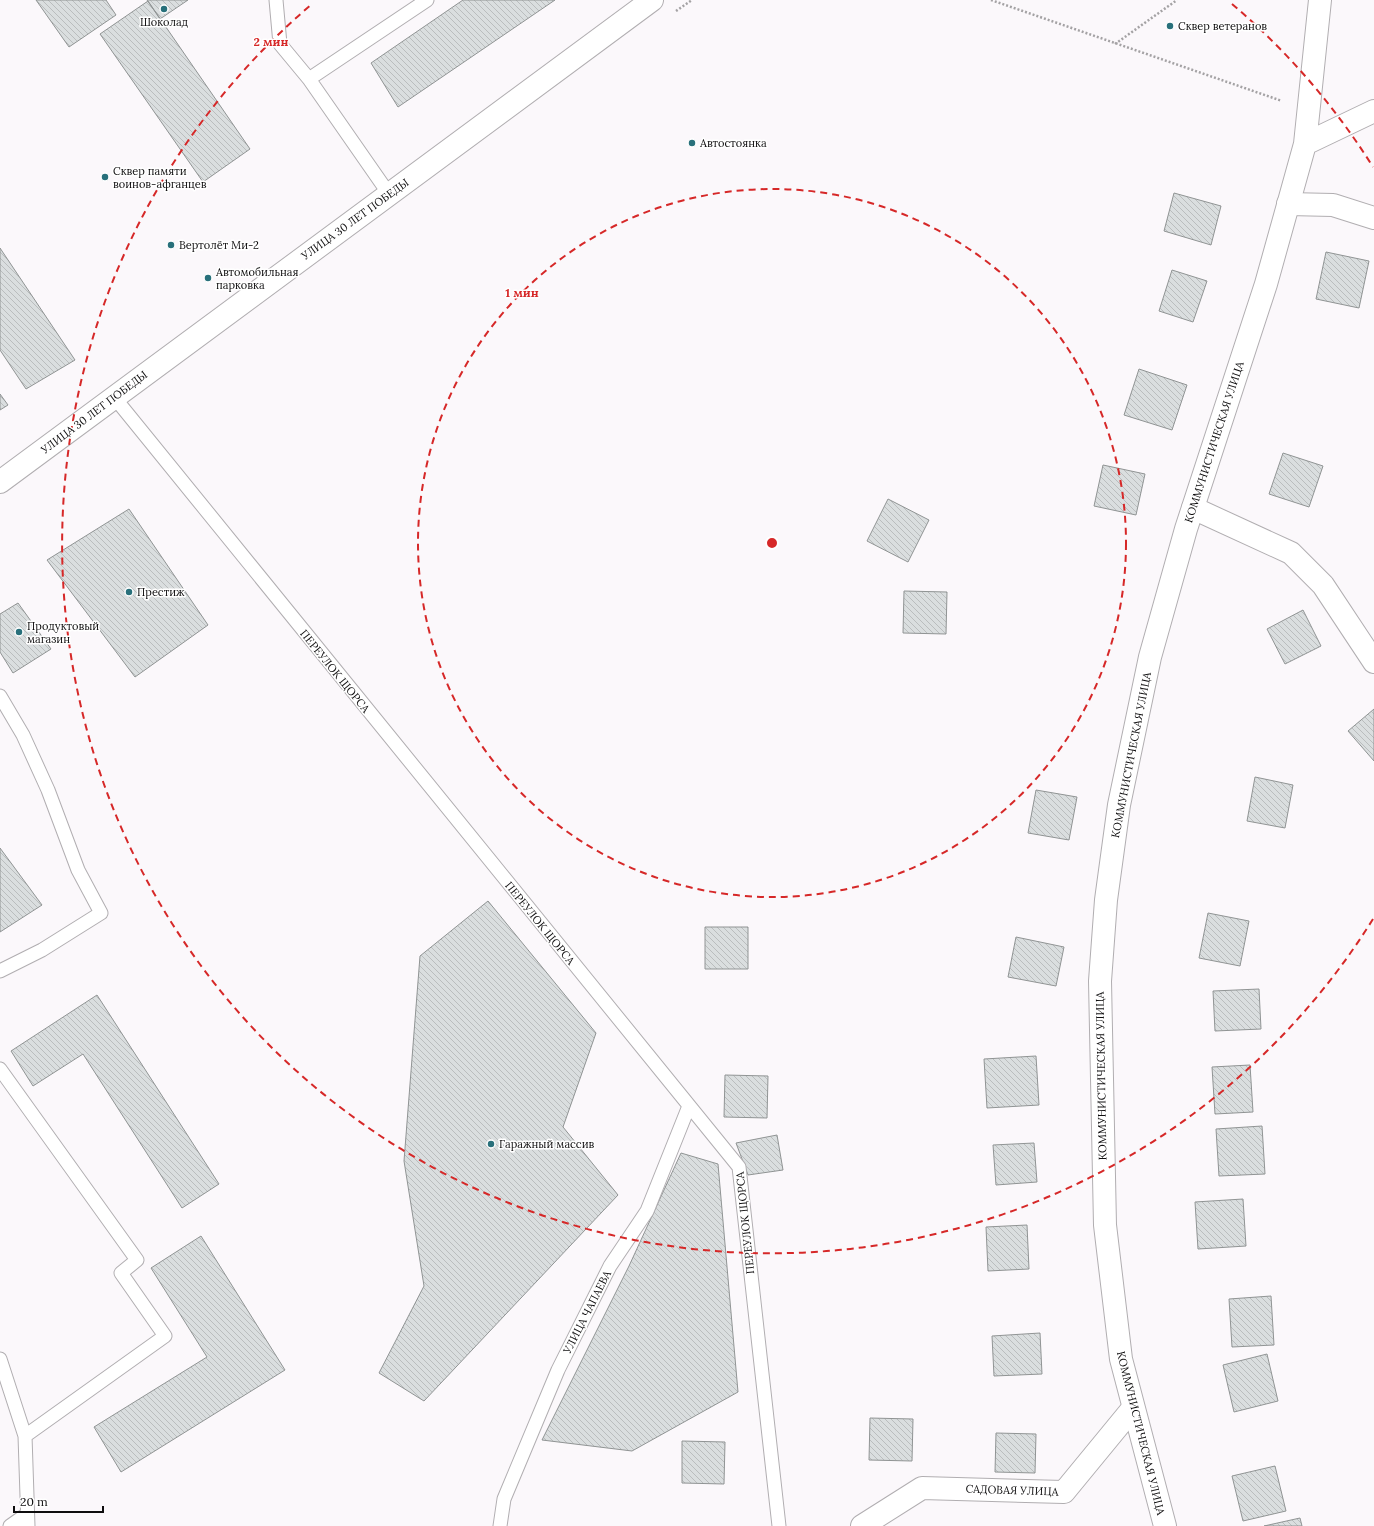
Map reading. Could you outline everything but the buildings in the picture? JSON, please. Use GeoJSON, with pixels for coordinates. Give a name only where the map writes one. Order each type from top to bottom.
{"type":"FeatureCollection","features":[{"type":"Feature","properties":{"kind":"street","name":"УЛИЦА 30 ЛЕТ ПОБЕДЫ"},"geometry":{"type":"LineString","coordinates":[[0,482],[652,0]]}},
{"type":"Feature","properties":{"kind":"street","name":"КОММУНИСТИЧЕСКАЯ УЛИЦА"},"geometry":{"type":"LineString","coordinates":[[1164,1526],[1121,1359],[1105,1225],[1100,982],[1106,900],[1119,805],[1150,657],[1193,508],[1266,284],[1304,144],[1320,0]]}},
{"type":"Feature","properties":{"kind":"street"},"geometry":{"type":"LineString","coordinates":[[1304,144],[1374,111]]}},
{"type":"Feature","properties":{"kind":"street"},"geometry":{"type":"LineString","coordinates":[[1288,204],[1333,205],[1374,218]]}},
{"type":"Feature","properties":{"kind":"street"},"geometry":{"type":"LineString","coordinates":[[1193,508],[1290,553],[1323,585],[1374,662]]}},
{"type":"Feature","properties":{"kind":"street","name":"САДОВАЯ УЛИЦА"},"geometry":{"type":"LineString","coordinates":[[862,1526],[922,1488],[1064,1492],[1133,1408]]}},
{"type":"Feature","properties":{"kind":"lane"},"geometry":{"type":"LineString","coordinates":[[276,0],[280,44],[309,79],[389,194]]}},
{"type":"Feature","properties":{"kind":"lane"},"geometry":{"type":"LineString","coordinates":[[309,79],[427,0]]}},
{"type":"Feature","properties":{"kind":"lane","name":"ПЕРЕУЛОК ЩОРСА"},"geometry":{"type":"LineString","coordinates":[[114,397],[739,1167],[779,1526]]}},
{"type":"Feature","properties":{"kind":"lane"},"geometry":{"type":"LineString","coordinates":[[0,696],[23,735],[48,790],[78,870],[101,913],[42,950],[0,971]]}},
{"type":"Feature","properties":{"kind":"lane"},"geometry":{"type":"LineString","coordinates":[[0,1069],[137,1260],[121,1273],[165,1336],[25,1436]]}},
{"type":"Feature","properties":{"kind":"lane","name":"УЛИЦА ЧАПАЕВА"},"geometry":{"type":"LineString","coordinates":[[500,1526],[504,1499],[558,1370],[610,1266],[647,1211],[689,1106]]}},
{"type":"Feature","properties":{"kind":"lane"},"geometry":{"type":"LineString","coordinates":[[0,1359],[25,1436],[28,1520],[10,1526]]}},
{"type":"Feature","properties":{"kind":"path"},"geometry":{"type":"LineString","coordinates":[[991,0],[1114,44],[1282,101]]}},
{"type":"Feature","properties":{"kind":"path"},"geometry":{"type":"LineString","coordinates":[[1114,44],[1177,0]]}},
{"type":"Feature","properties":{"kind":"place","name":"Шоколад"},"geometry":{"type":"Point","coordinates":[164,9]}},
{"type":"Feature","properties":{"kind":"place","name":"Сквер ветеранов"},"geometry":{"type":"Point","coordinates":[1170,26]}},
{"type":"Feature","properties":{"kind":"place","name":"Автостоянка"},"geometry":{"type":"Point","coordinates":[692,143]}},
{"type":"Feature","properties":{"kind":"place","name":"Сквер памяти воинов-афганцев"},"geometry":{"type":"Point","coordinates":[105,177]}},
{"type":"Feature","properties":{"kind":"place","name":"Вертолёт Ми-2"},"geometry":{"type":"Point","coordinates":[171,245]}},
{"type":"Feature","properties":{"kind":"place","name":"Автомобильная парковка"},"geometry":{"type":"Point","coordinates":[208,278]}},
{"type":"Feature","properties":{"kind":"place","name":"Престиж"},"geometry":{"type":"Point","coordinates":[129,592]}},
{"type":"Feature","properties":{"kind":"place","name":"Продуктовый магазин"},"geometry":{"type":"Point","coordinates":[19,632]}},
{"type":"Feature","properties":{"kind":"place","name":"Гаражный массив"},"geometry":{"type":"Point","coordinates":[491,1144]}}]}
